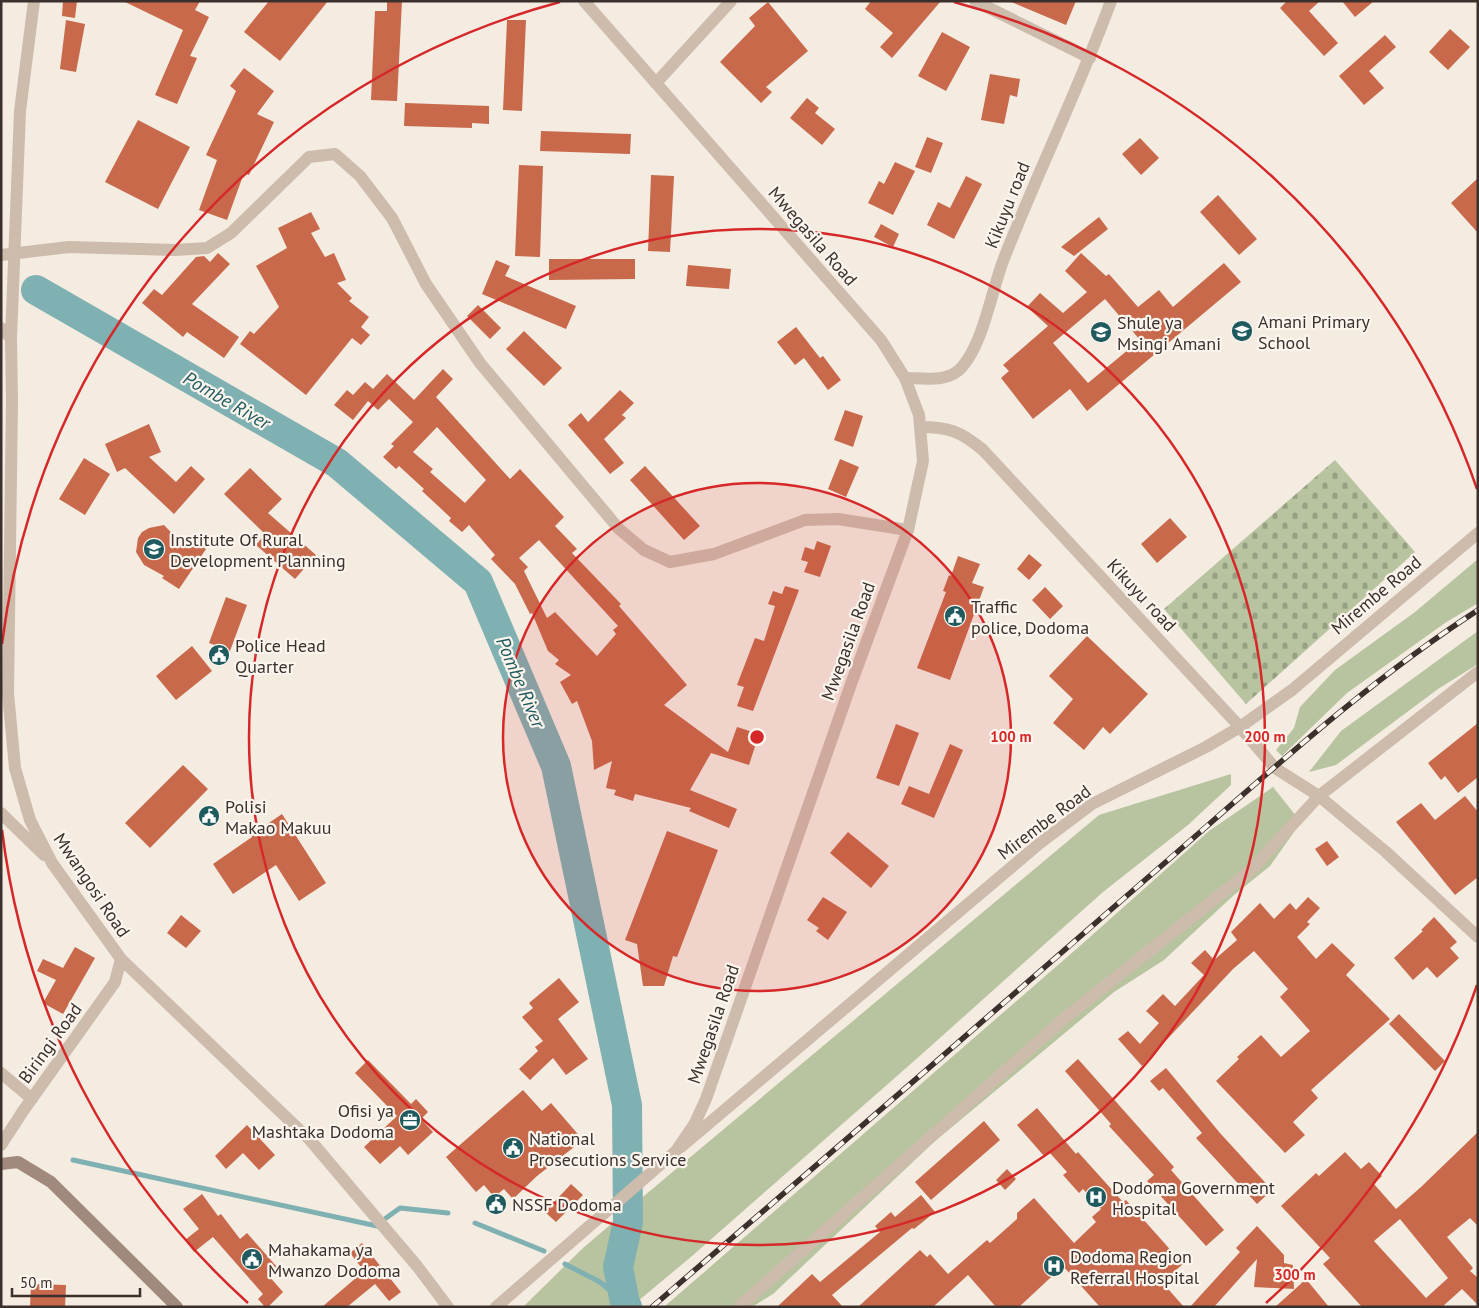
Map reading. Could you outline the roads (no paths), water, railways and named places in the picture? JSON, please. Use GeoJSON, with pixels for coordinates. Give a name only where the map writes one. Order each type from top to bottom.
{"type":"FeatureCollection","features":[{"type":"Feature","properties":{"kind":"main road"},"geometry":{"type":"LineString","coordinates":[[1,1164],[18,1162],[51,1182],[177,1307]]}},
{"type":"Feature","properties":{"kind":"street","name":"Mwangosi Road"},"geometry":{"type":"LineString","coordinates":[[34,1],[20,112],[7,254],[12,400],[8,693],[15,768],[30,820],[52,863],[121,960],[310,1140],[417,1266],[448,1307]]}},
{"type":"Feature","properties":{"kind":"street","name":"Mwegasila Road"},"geometry":{"type":"LineString","coordinates":[[496,1307],[676,1152],[695,1124],[706,1099],[847,693],[908,530],[923,461],[919,415],[905,378],[881,340],[584,1]]}},
{"type":"Feature","properties":{"kind":"street"},"geometry":{"type":"LineString","coordinates":[[656,83],[731,1]]}},
{"type":"Feature","properties":{"kind":"street"},"geometry":{"type":"LineString","coordinates":[[975,1],[1090,58]]}},
{"type":"Feature","properties":{"kind":"street","name":"Kikuyu road"},"geometry":{"type":"LineString","coordinates":[[905,378],[944,378],[954,374],[971,354],[1002,264],[1030,194],[1090,58],[1111,1]]}},
{"type":"Feature","properties":{"kind":"street"},"geometry":{"type":"LineString","coordinates":[[7,254],[69,247],[175,250],[207,248],[231,233],[309,157],[335,154],[360,176],[392,218],[426,284],[480,363],[619,529],[644,550],[670,562],[682,561],[714,554],[805,520],[824,518],[908,530]]}},
{"type":"Feature","properties":{"kind":"street"},"geometry":{"type":"LineString","coordinates":[[1,328],[11,338]]}},
{"type":"Feature","properties":{"kind":"street","name":"Kikuyu road"},"geometry":{"type":"LineString","coordinates":[[920,427],[952,430],[965,436],[983,450],[1240,727],[1275,768],[1319,796],[1386,852],[1478,937]]}},
{"type":"Feature","properties":{"kind":"street","name":"Mirembe Road"},"geometry":{"type":"LineString","coordinates":[[676,1152],[1040,843],[1092,804],[1206,747],[1240,727],[1292,690],[1478,533]]}},
{"type":"Feature","properties":{"kind":"street"},"geometry":{"type":"LineString","coordinates":[[739,1307],[1066,1017],[1250,871],[1319,796],[1478,672]]}},
{"type":"Feature","properties":{"kind":"street"},"geometry":{"type":"LineString","coordinates":[[1,813],[52,863]]}},
{"type":"Feature","properties":{"kind":"street","name":"Biringi Road"},"geometry":{"type":"LineString","coordinates":[[1,1145],[115,982],[121,960]]}},
{"type":"Feature","properties":{"kind":"street"},"geometry":{"type":"LineString","coordinates":[[1,1073],[32,1099]]}},
{"type":"Feature","properties":{"kind":"waterway","name":"Pombe River"},"geometry":{"type":"LineString","coordinates":[[36,290],[337,463],[478,582],[556,766],[627,1105],[628,1222],[618,1267],[627,1307]]}},
{"type":"Feature","properties":{"kind":"waterway"},"geometry":{"type":"LineString","coordinates":[[73,1160],[377,1226]]}},
{"type":"Feature","properties":{"kind":"waterway"},"geometry":{"type":"LineString","coordinates":[[386,1218],[400,1208],[448,1213]]}},
{"type":"Feature","properties":{"kind":"waterway"},"geometry":{"type":"LineString","coordinates":[[475,1223],[544,1251]]}},
{"type":"Feature","properties":{"kind":"waterway"},"geometry":{"type":"LineString","coordinates":[[565,1264],[600,1282],[625,1303]]}},
{"type":"Feature","properties":{"kind":"railway"},"geometry":{"type":"LineString","coordinates":[[652,1307],[1307,739],[1391,671],[1478,610]]}},
{"type":"Feature","properties":{"kind":"place","name":"Amani Primary School"},"geometry":{"type":"Point","coordinates":[1242,331]}},
{"type":"Feature","properties":{"kind":"place","name":"Shule ya Msingi Amani"},"geometry":{"type":"Point","coordinates":[1101,332]}},
{"type":"Feature","properties":{"kind":"place","name":"Institute Of Rural Development Planning"},"geometry":{"type":"Point","coordinates":[154,549]}},
{"type":"Feature","properties":{"kind":"place","name":"Traffic police, Dodoma"},"geometry":{"type":"Point","coordinates":[955,616]}},
{"type":"Feature","properties":{"kind":"place","name":"Police Head Quarter"},"geometry":{"type":"Point","coordinates":[219,655]}},
{"type":"Feature","properties":{"kind":"place","name":"Polisi Makao Makuu"},"geometry":{"type":"Point","coordinates":[209,816]}},
{"type":"Feature","properties":{"kind":"place","name":"Ofisi ya Mashtaka Dodoma"},"geometry":{"type":"Point","coordinates":[410,1120]}},
{"type":"Feature","properties":{"kind":"place","name":"National Prosecutions Service"},"geometry":{"type":"Point","coordinates":[513,1148]}},
{"type":"Feature","properties":{"kind":"place","name":"Dodoma Government Hospital"},"geometry":{"type":"Point","coordinates":[1096,1197]}},
{"type":"Feature","properties":{"kind":"place","name":"NSSF Dodoma"},"geometry":{"type":"Point","coordinates":[496,1204]}},
{"type":"Feature","properties":{"kind":"place","name":"Mahakama ya Mwanzo Dodoma"},"geometry":{"type":"Point","coordinates":[252,1259]}},
{"type":"Feature","properties":{"kind":"place","name":"Dodoma Region Referral Hospital"},"geometry":{"type":"Point","coordinates":[1054,1266]}}]}
